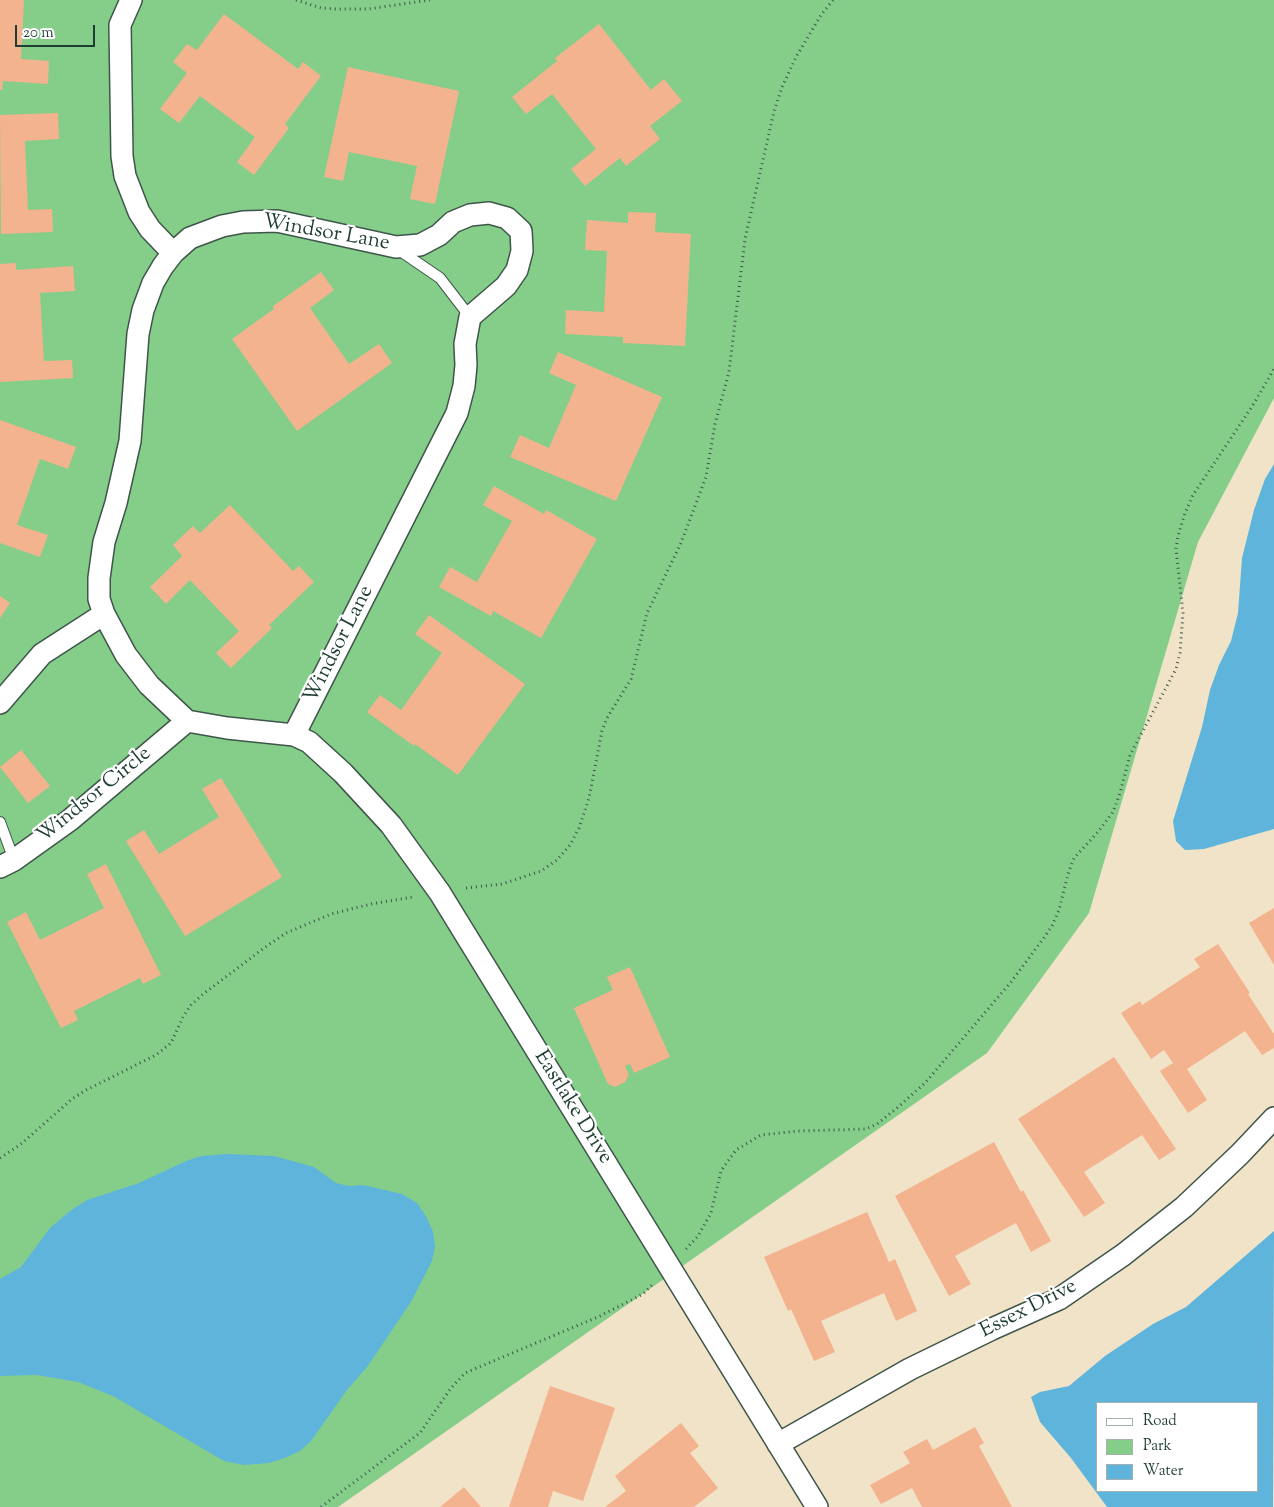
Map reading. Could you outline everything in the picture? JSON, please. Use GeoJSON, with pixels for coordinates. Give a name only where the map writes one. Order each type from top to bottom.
{"type":"FeatureCollection","features":[{"type":"Feature","properties":{"kind":"street"},"geometry":{"type":"LineString","coordinates":[[131,0],[120,25],[122,156],[125,176],[139,212],[150,229],[173,253]]}},
{"type":"Feature","properties":{"kind":"street","name":"Windsor Lane"},"geometry":{"type":"LineString","coordinates":[[187,720],[149,685],[126,655],[104,614],[99,599],[99,578],[104,542],[116,503],[130,441],[138,334],[143,310],[153,283],[173,253],[190,238],[222,226],[243,222],[277,221],[396,248],[420,245],[439,235],[453,222],[470,215],[489,213],[507,218],[521,232],[522,251],[517,270],[506,286],[470,317],[466,344],[464,386],[457,413],[294,735]]}},
{"type":"Feature","properties":{"kind":"street"},"geometry":{"type":"LineString","coordinates":[[0,703],[42,654],[104,614]]}},
{"type":"Feature","properties":{"kind":"street"},"geometry":{"type":"LineString","coordinates":[[187,720],[227,728],[294,735]]}},
{"type":"Feature","properties":{"kind":"street","name":"Windsor Circle"},"geometry":{"type":"LineString","coordinates":[[7,863],[70,820],[187,720]]}},
{"type":"Feature","properties":{"kind":"street","name":"Eastlake Drive"},"geometry":{"type":"LineString","coordinates":[[294,735],[309,742],[343,773],[391,825],[440,893],[817,1507]]}},
{"type":"Feature","properties":{"kind":"street","name":"Essex Drive"},"geometry":{"type":"LineString","coordinates":[[778,1444],[910,1370],[1059,1298],[1123,1255],[1184,1207],[1240,1154],[1274,1118]]}},
{"type":"Feature","properties":{"kind":"lane"},"geometry":{"type":"LineString","coordinates":[[396,248],[440,278],[470,317]]}},
{"type":"Feature","properties":{"kind":"lane"},"geometry":{"type":"LineString","coordinates":[[0,822],[7,863]]}},
{"type":"Feature","properties":{"kind":"path"},"geometry":{"type":"LineString","coordinates":[[296,0],[321,8],[368,9],[430,0]]}},
{"type":"Feature","properties":{"kind":"path"},"geometry":{"type":"LineString","coordinates":[[0,1158],[27,1140],[72,1099],[156,1055],[170,1043],[183,1017],[197,1000],[249,959],[286,934],[331,914],[371,904],[481,885],[502,884],[541,871],[557,860],[570,845],[580,828],[589,798],[602,731],[607,718],[631,678],[647,613],[680,543],[706,477],[715,424],[729,372],[745,239],[774,111],[782,87],[796,57],[821,15],[834,0]]}},
{"type":"Feature","properties":{"kind":"path"},"geometry":{"type":"LineString","coordinates":[[321,1507],[420,1433],[451,1388],[466,1373],[600,1316],[643,1294],[698,1236],[711,1213],[721,1171],[736,1150],[761,1135],[798,1131],[866,1128],[877,1124],[925,1083],[1011,982],[1043,939],[1059,910],[1074,858],[1113,812],[1130,755],[1176,670],[1180,653],[1183,613],[1176,550],[1185,513],[1193,495],[1253,406],[1274,369]]}},
{"type":"Feature","properties":{"kind":"green space"},"geometry":{"type":"Polygon","coordinates":[[[0,0],[1274,0],[1274,398],[1198,542],[1089,913],[987,1053],[338,1507],[0,1507],[0,0]]]}},
{"type":"Feature","properties":{"kind":"water"},"geometry":{"type":"Polygon","coordinates":[[[1274,464],[1274,829],[1204,849],[1185,850],[1176,841],[1173,821],[1202,727],[1210,690],[1219,665],[1231,641],[1238,613],[1242,558],[1254,510],[1265,479],[1274,464]]]}},
{"type":"Feature","properties":{"kind":"water"},"geometry":{"type":"Polygon","coordinates":[[[227,1154],[274,1156],[314,1167],[336,1183],[349,1186],[363,1185],[402,1194],[417,1203],[426,1216],[433,1232],[435,1247],[432,1261],[411,1302],[367,1367],[347,1390],[311,1441],[300,1451],[269,1463],[244,1465],[224,1461],[113,1396],[78,1382],[36,1375],[0,1376],[0,1279],[21,1267],[50,1228],[87,1200],[139,1183],[201,1156],[227,1154]]]}},
{"type":"Feature","properties":{"kind":"water"},"geometry":{"type":"Polygon","coordinates":[[[1274,1231],[1273,1507],[1107,1507],[1071,1458],[1040,1422],[1031,1397],[1040,1392],[1069,1386],[1105,1356],[1153,1324],[1186,1307],[1274,1231]]]}},
{"type":"Feature","properties":{"kind":"building"},"geometry":{"type":"Polygon","coordinates":[[[0,0],[24,0],[21,59],[49,61],[48,84],[3,81],[2,90],[0,90],[0,0]]]}},
{"type":"Feature","properties":{"kind":"building"},"geometry":{"type":"Polygon","coordinates":[[[224,14],[298,69],[303,62],[321,76],[285,124],[289,128],[254,175],[237,162],[255,137],[200,96],[179,123],[160,109],[187,73],[173,62],[187,44],[197,50],[224,14]]]}},
{"type":"Feature","properties":{"kind":"building"},"geometry":{"type":"Polygon","coordinates":[[[599,24],[651,90],[664,79],[682,101],[650,126],[660,139],[626,166],[620,158],[585,186],[571,169],[596,149],[552,94],[526,114],[512,97],[557,61],[555,58],[599,24]]]}},
{"type":"Feature","properties":{"kind":"building"},"geometry":{"type":"Polygon","coordinates":[[[348,67],[459,91],[435,204],[410,199],[417,166],[349,152],[343,181],[324,177],[348,67]]]}},
{"type":"Feature","properties":{"kind":"building"},"geometry":{"type":"Polygon","coordinates":[[[58,113],[59,139],[25,141],[28,210],[52,209],[53,232],[1,234],[0,115],[58,113]]]}},
{"type":"Feature","properties":{"kind":"building"},"geometry":{"type":"Polygon","coordinates":[[[628,212],[656,213],[655,232],[691,234],[685,346],[623,343],[623,337],[565,334],[566,310],[604,312],[607,251],[585,250],[587,220],[628,223],[628,212]]]}},
{"type":"Feature","properties":{"kind":"building"},"geometry":{"type":"Polygon","coordinates":[[[16,263],[16,270],[73,266],[75,291],[40,293],[44,361],[72,360],[73,378],[0,382],[0,264],[16,263]]]}},
{"type":"Feature","properties":{"kind":"building"},"geometry":{"type":"Polygon","coordinates":[[[321,272],[334,290],[310,308],[349,364],[379,344],[392,363],[297,431],[232,339],[274,309],[273,306],[321,272]]]}},
{"type":"Feature","properties":{"kind":"building"},"geometry":{"type":"Polygon","coordinates":[[[558,352],[662,397],[616,501],[510,457],[520,435],[549,448],[576,385],[549,373],[558,352]]]}},
{"type":"Feature","properties":{"kind":"building"},"geometry":{"type":"Polygon","coordinates":[[[0,420],[76,447],[68,469],[40,459],[17,525],[48,535],[40,557],[0,543],[0,420]]]}},
{"type":"Feature","properties":{"kind":"building"},"geometry":{"type":"Polygon","coordinates":[[[494,486],[544,514],[546,510],[597,539],[541,638],[493,611],[491,616],[439,587],[450,567],[477,582],[512,521],[483,505],[494,486]]]}},
{"type":"Feature","properties":{"kind":"building"},"geometry":{"type":"Polygon","coordinates":[[[230,505],[293,571],[299,566],[314,582],[269,625],[272,628],[231,668],[216,653],[239,631],[190,580],[166,604],[150,587],[182,556],[173,545],[193,526],[200,533],[230,505]]]}},
{"type":"Feature","properties":{"kind":"building"},"geometry":{"type":"Polygon","coordinates":[[[0,596],[10,603],[0,618],[0,596]]]}},
{"type":"Feature","properties":{"kind":"building"},"geometry":{"type":"Polygon","coordinates":[[[429,615],[525,684],[458,775],[367,712],[380,695],[401,710],[442,653],[415,634],[429,615]]]}},
{"type":"Feature","properties":{"kind":"building"},"geometry":{"type":"Polygon","coordinates":[[[21,750],[50,786],[28,803],[0,767],[21,750]]]}},
{"type":"Feature","properties":{"kind":"building"},"geometry":{"type":"Polygon","coordinates":[[[221,778],[282,877],[185,936],[126,841],[144,830],[159,854],[219,817],[202,789],[221,778]]]}},
{"type":"Feature","properties":{"kind":"building"},"geometry":{"type":"Polygon","coordinates":[[[106,864],[161,975],[143,984],[140,978],[74,1011],[78,1020],[61,1028],[7,922],[26,912],[40,940],[104,908],[87,874],[106,864]]]}},
{"type":"Feature","properties":{"kind":"building"},"geometry":{"type":"Polygon","coordinates":[[[1274,908],[1274,965],[1249,923],[1274,908]]]}},
{"type":"Feature","properties":{"kind":"building"},"geometry":{"type":"Polygon","coordinates":[[[1218,944],[1274,1034],[1274,1048],[1262,1055],[1245,1031],[1187,1069],[1207,1100],[1188,1113],[1160,1071],[1173,1063],[1164,1050],[1151,1059],[1121,1013],[1140,1001],[1142,1005],[1200,967],[1194,959],[1218,944]]]}},
{"type":"Feature","properties":{"kind":"building"},"geometry":{"type":"Polygon","coordinates":[[[630,967],[670,1057],[634,1073],[630,1064],[625,1066],[629,1075],[625,1082],[615,1087],[608,1084],[574,1008],[613,990],[607,977],[630,967]]]}},
{"type":"Feature","properties":{"kind":"building"},"geometry":{"type":"Polygon","coordinates":[[[1114,1057],[1176,1149],[1159,1160],[1142,1135],[1084,1172],[1105,1203],[1084,1217],[1018,1119],[1114,1057]]]}},
{"type":"Feature","properties":{"kind":"building"},"geometry":{"type":"Polygon","coordinates":[[[994,1142],[1021,1192],[1023,1190],[1051,1241],[1031,1252],[1016,1223],[955,1256],[971,1284],[949,1296],[895,1196],[994,1142]]]}},
{"type":"Feature","properties":{"kind":"building"},"geometry":{"type":"Polygon","coordinates":[[[867,1212],[889,1262],[895,1259],[917,1311],[896,1321],[884,1293],[821,1321],[835,1352],[814,1361],[791,1309],[788,1311],[764,1257],[867,1212]]]}},
{"type":"Feature","properties":{"kind":"building"},"geometry":{"type":"Polygon","coordinates":[[[550,1386],[615,1408],[583,1501],[553,1491],[548,1507],[509,1507],[550,1386]]]}},
{"type":"Feature","properties":{"kind":"building"},"geometry":{"type":"Polygon","coordinates":[[[681,1423],[699,1446],[690,1453],[718,1488],[694,1507],[605,1507],[626,1491],[615,1476],[681,1423]]]}},
{"type":"Feature","properties":{"kind":"building"},"geometry":{"type":"Polygon","coordinates":[[[975,1427],[984,1443],[979,1446],[1012,1507],[922,1507],[912,1488],[881,1504],[870,1485],[910,1463],[903,1452],[927,1439],[933,1450],[975,1427]]]}},
{"type":"Feature","properties":{"kind":"building"},"geometry":{"type":"Polygon","coordinates":[[[464,1487],[481,1507],[440,1507],[464,1487]]]}}]}
